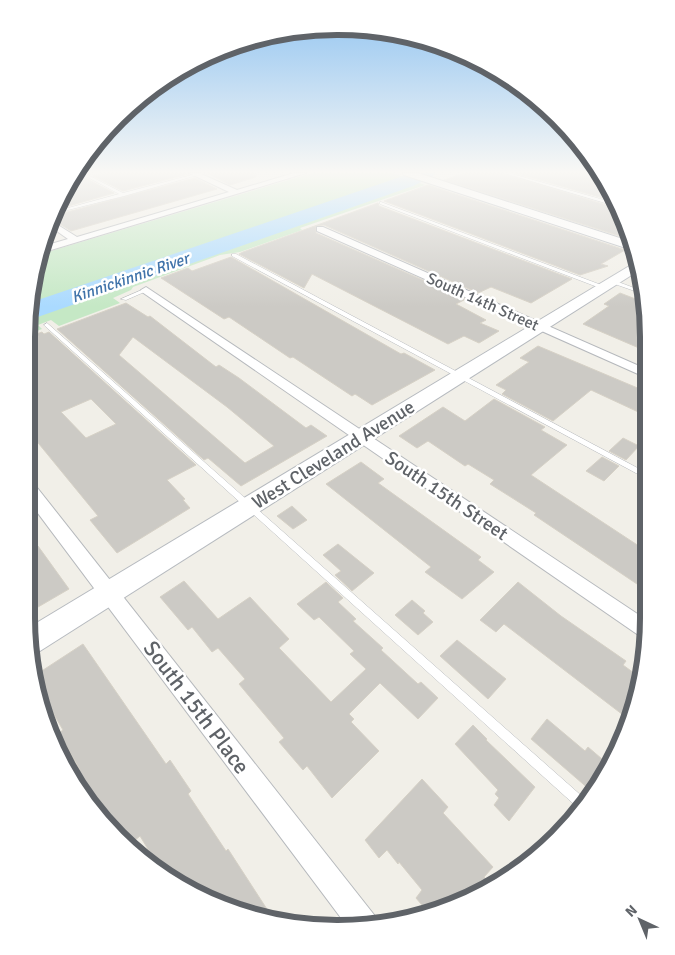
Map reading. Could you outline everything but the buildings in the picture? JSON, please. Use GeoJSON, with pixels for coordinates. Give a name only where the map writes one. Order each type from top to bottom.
{"type":"FeatureCollection","features":[{"type":"Feature","properties":{"kind":"street"},"geometry":{"type":"LineString","coordinates":[[48,248],[150,218]]}},
{"type":"Feature","properties":{"kind":"street"},"geometry":{"type":"LineString","coordinates":[[545,218],[625,244]]}},
{"type":"Feature","properties":{"kind":"street"},"geometry":{"type":"LineString","coordinates":[[56,227],[75,240]]}},
{"type":"Feature","properties":{"kind":"street","name":"South 14th Street"},"geometry":{"type":"LineString","coordinates":[[320,229],[640,371]]}},
{"type":"Feature","properties":{"kind":"street","name":"West Cleveland Avenue"},"geometry":{"type":"LineString","coordinates":[[36,638],[632,269]]}},
{"type":"Feature","properties":{"kind":"street","name":"South 15th Street"},"geometry":{"type":"LineString","coordinates":[[146,290],[640,626]]}},
{"type":"Feature","properties":{"kind":"street","name":"South 15th Place"},"geometry":{"type":"LineString","coordinates":[[35,498],[359,919]]}},
{"type":"Feature","properties":{"kind":"lane"},"geometry":{"type":"LineString","coordinates":[[421,218],[606,284],[636,292]]}},
{"type":"Feature","properties":{"kind":"lane"},"geometry":{"type":"LineString","coordinates":[[234,255],[640,472]]}},
{"type":"Feature","properties":{"kind":"lane"},"geometry":{"type":"LineString","coordinates":[[124,298],[146,290]]}},
{"type":"Feature","properties":{"kind":"lane"},"geometry":{"type":"LineString","coordinates":[[47,325],[577,802]]}},
{"type":"Feature","properties":{"kind":"green space"},"geometry":{"type":"Polygon","coordinates":[[[163,218],[330,218],[300,228],[302,230],[240,252],[220,255],[133,287],[131,290],[113,298],[120,303],[59,326],[51,320],[38,325],[42,329],[35,331],[38,298],[47,252],[163,218]]]}},
{"type":"Feature","properties":{"kind":"waterway","name":"Kinnickinnic River"},"geometry":{"type":"LineString","coordinates":[[37,309],[304,218]]}}]}
